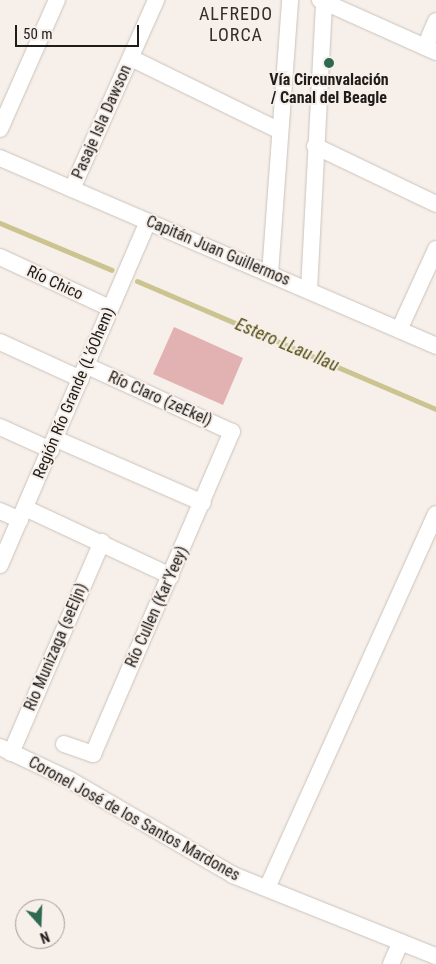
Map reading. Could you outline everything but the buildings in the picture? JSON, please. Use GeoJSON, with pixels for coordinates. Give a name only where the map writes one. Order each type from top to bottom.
{"type":"FeatureCollection","features":[{"type":"Feature","properties":{"kind":"street"},"geometry":{"type":"LineString","coordinates":[[0,129],[58,0]]}},
{"type":"Feature","properties":{"kind":"street","name":"Pasaje Isla Dawson"},"geometry":{"type":"LineString","coordinates":[[72,189],[156,0]]}},
{"type":"Feature","properties":{"kind":"street"},"geometry":{"type":"LineString","coordinates":[[270,274],[278,130],[290,0]]}},
{"type":"Feature","properties":{"kind":"street"},"geometry":{"type":"LineString","coordinates":[[309,290],[323,1],[430,49],[436,21]]}},
{"type":"Feature","properties":{"kind":"street"},"geometry":{"type":"LineString","coordinates":[[130,58],[278,130]]}},
{"type":"Feature","properties":{"kind":"street"},"geometry":{"type":"LineString","coordinates":[[315,146],[436,204]]}},
{"type":"Feature","properties":{"kind":"street","name":"Capitán Juan Guillermos"},"geometry":{"type":"LineString","coordinates":[[0,158],[436,346]]}},
{"type":"Feature","properties":{"kind":"street","name":"Región Río Grande (L'óOhem)"},"geometry":{"type":"LineString","coordinates":[[0,565],[148,221]]}},
{"type":"Feature","properties":{"kind":"street"},"geometry":{"type":"LineString","coordinates":[[399,330],[436,249]]}},
{"type":"Feature","properties":{"kind":"street","name":"Río Chico"},"geometry":{"type":"LineString","coordinates":[[0,257],[110,308]]}},
{"type":"Feature","properties":{"kind":"street","name":"Río Claro (zeEkel)"},"geometry":{"type":"LineString","coordinates":[[0,342],[232,432]]}},
{"type":"Feature","properties":{"kind":"street"},"geometry":{"type":"LineString","coordinates":[[0,427],[53,444],[203,503]]}},
{"type":"Feature","properties":{"kind":"street","name":"Río Cullen (Kar'Yeey)"},"geometry":{"type":"LineString","coordinates":[[64,744],[93,754],[203,503],[232,432]]}},
{"type":"Feature","properties":{"kind":"street"},"geometry":{"type":"LineString","coordinates":[[0,511],[23,514],[102,542],[171,576]]}},
{"type":"Feature","properties":{"kind":"street"},"geometry":{"type":"LineString","coordinates":[[267,888],[436,514]]}},
{"type":"Feature","properties":{"kind":"street","name":"Rio Munizaga (seEljn)"},"geometry":{"type":"LineString","coordinates":[[6,750],[102,542]]}},
{"type":"Feature","properties":{"kind":"street","name":"Coronel José de los Santos Mardones"},"geometry":{"type":"LineString","coordinates":[[6,750],[70,780],[233,874],[436,956]]}},
{"type":"Feature","properties":{"kind":"street"},"geometry":{"type":"LineString","coordinates":[[391,964],[401,942]]}},
{"type":"Feature","properties":{"kind":"shaded area"},"geometry":{"type":"Polygon","coordinates":[[[174,327],[243,358],[223,405],[153,374],[174,327]]]}},
{"type":"Feature","properties":{"kind":"waterway","name":"Estero LLau llau"},"geometry":{"type":"LineString","coordinates":[[0,223],[112,270]]}},
{"type":"Feature","properties":{"kind":"waterway","name":"Estero LLau llau"},"geometry":{"type":"LineString","coordinates":[[137,281],[436,409]]}},
{"type":"Feature","properties":{"kind":"place","name":"Vía Circunvalación / Canal del Beagle"},"geometry":{"type":"Point","coordinates":[329,63]}},
{"type":"Feature","properties":{"kind":"district","name":"ALFREDO LORCA"},"geometry":{"type":"Point","coordinates":[236,25]}}]}
